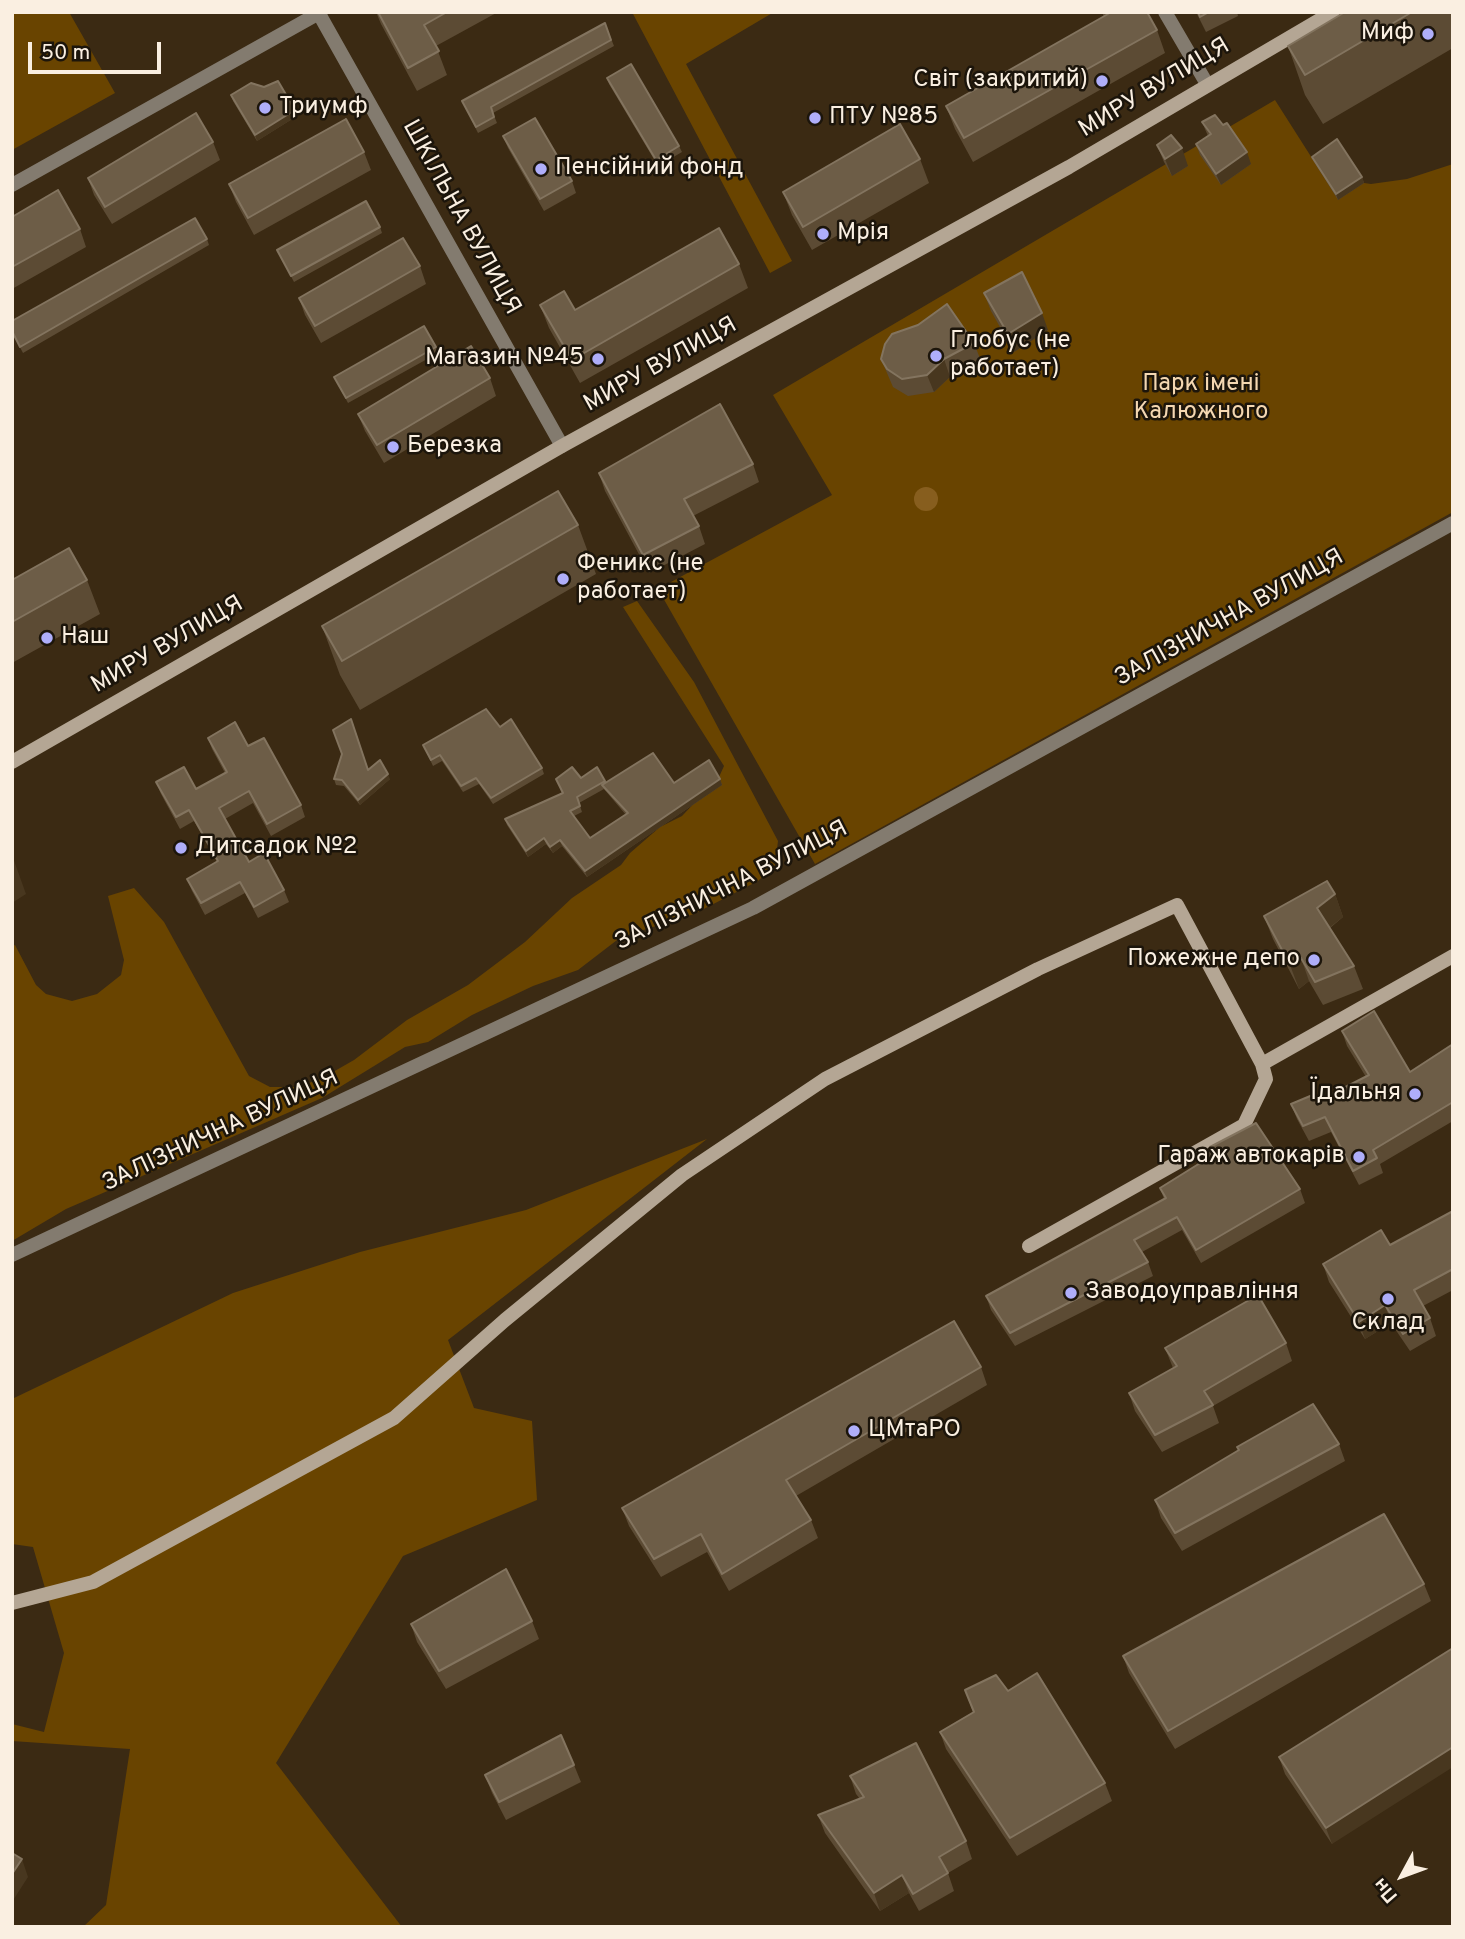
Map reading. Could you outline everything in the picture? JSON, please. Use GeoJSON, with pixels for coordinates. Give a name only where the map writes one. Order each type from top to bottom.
{"type":"FeatureCollection","features":[{"type":"Feature","properties":{"kind":"street"},"geometry":{"type":"LineString","coordinates":[[1165,12],[1207,84]]}},
{"type":"Feature","properties":{"kind":"street","name":"МИРУ ВУЛИЦЯ"},"geometry":{"type":"LineString","coordinates":[[12,762],[562,446],[1069,167],[1333,12]]}},
{"type":"Feature","properties":{"kind":"street"},"geometry":{"type":"LineString","coordinates":[[12,185],[319,13]]}},
{"type":"Feature","properties":{"kind":"street","name":"ШКІЛЬНА ВУЛИЦЯ"},"geometry":{"type":"LineString","coordinates":[[319,13],[562,446]]}},
{"type":"Feature","properties":{"kind":"street","name":"ЗАЛІЗНИЧНА ВУЛИЦЯ"},"geometry":{"type":"LineString","coordinates":[[12,1255],[753,908],[1453,523]]}},
{"type":"Feature","properties":{"kind":"street"},"geometry":{"type":"LineString","coordinates":[[12,1603],[93,1582],[394,1418],[505,1320],[682,1175],[825,1079],[1038,969],[1177,905],[1262,1064],[1266,1079],[1244,1125],[1029,1247]]}},
{"type":"Feature","properties":{"kind":"street"},"geometry":{"type":"LineString","coordinates":[[1262,1064],[1453,956]]}},
{"type":"Feature","properties":{"kind":"green space"},"geometry":{"type":"Polygon","coordinates":[[[12,12],[69,12],[115,93],[12,150],[12,12]]]}},
{"type":"Feature","properties":{"kind":"green space"},"geometry":{"type":"Polygon","coordinates":[[[632,12],[774,12],[686,64],[792,261],[770,273],[632,12]]]}},
{"type":"Feature","properties":{"kind":"green space","name":"Парк імені Калюжного"},"geometry":{"type":"Polygon","coordinates":[[[1275,100],[1324,177],[1371,184],[1407,179],[1453,164],[1453,512],[815,864],[658,589],[832,495],[773,395],[1275,100]]]}},
{"type":"Feature","properties":{"kind":"green space"},"geometry":{"type":"Polygon","coordinates":[[[637,601],[694,682],[778,841],[775,865],[758,881],[694,914],[621,937],[578,970],[533,986],[472,1015],[428,1042],[405,1047],[322,1098],[66,1209],[12,1241],[12,946],[15,945],[36,985],[46,994],[72,1001],[97,994],[121,975],[124,960],[108,896],[134,888],[164,922],[249,1076],[270,1087],[294,1087],[319,1080],[354,1060],[407,1020],[468,985],[525,942],[572,898],[621,865],[630,853],[660,827],[682,816],[719,777],[724,766],[623,607],[637,601]]]}},
{"type":"Feature","properties":{"kind":"green space"},"geometry":{"type":"Polygon","coordinates":[[[707,1139],[448,1340],[474,1408],[532,1421],[537,1500],[403,1556],[276,1763],[402,1927],[83,1927],[106,1905],[130,1749],[12,1741],[12,1724],[44,1732],[64,1653],[33,1547],[12,1544],[12,1399],[233,1293],[360,1252],[526,1210],[707,1139]]]}},
{"type":"Feature","properties":{"kind":"shaded area"},"geometry":{"type":"Polygon","coordinates":[[[926,487],[935,490],[938,499],[935,508],[926,511],[917,508],[914,499],[917,490],[926,487]]]}},
{"type":"Feature","properties":{"kind":"building"},"geometry":{"type":"Polygon","coordinates":[[[378,12],[447,12],[424,25],[439,51],[408,68],[378,12]]]}},
{"type":"Feature","properties":{"kind":"building"},"geometry":{"type":"Polygon","coordinates":[[[1107,12],[1147,12],[1157,30],[964,138],[946,106],[1108,14],[1107,12]]]}},
{"type":"Feature","properties":{"kind":"building"},"geometry":{"type":"Polygon","coordinates":[[[1345,12],[1412,12],[1305,75],[1288,46],[1345,12]]]}},
{"type":"Feature","properties":{"kind":"building"},"geometry":{"type":"Polygon","coordinates":[[[605,23],[611,40],[491,107],[494,117],[476,127],[462,101],[605,23]]]}},
{"type":"Feature","properties":{"kind":"building"},"geometry":{"type":"Polygon","coordinates":[[[631,64],[679,146],[656,160],[607,78],[631,64]]]}},
{"type":"Feature","properties":{"kind":"building","name":"Триумф"},"geometry":{"type":"Polygon","coordinates":[[[278,81],[295,110],[255,135],[231,95],[251,83],[264,87],[278,81]]]}},
{"type":"Feature","properties":{"kind":"building"},"geometry":{"type":"Polygon","coordinates":[[[196,113],[213,142],[105,207],[88,178],[196,113]]]}},
{"type":"Feature","properties":{"kind":"building"},"geometry":{"type":"Polygon","coordinates":[[[1215,115],[1223,125],[1227,123],[1247,152],[1216,174],[1196,144],[1211,134],[1202,122],[1215,115]]]}},
{"type":"Feature","properties":{"kind":"building","name":"Пенсійний фонд"},"geometry":{"type":"Polygon","coordinates":[[[535,118],[572,181],[540,199],[503,136],[535,118]]]}},
{"type":"Feature","properties":{"kind":"building"},"geometry":{"type":"Polygon","coordinates":[[[346,119],[364,152],[248,218],[229,184],[346,119]]]}},
{"type":"Feature","properties":{"kind":"building"},"geometry":{"type":"Polygon","coordinates":[[[900,124],[920,159],[803,227],[783,192],[900,124]]]}},
{"type":"Feature","properties":{"kind":"building"},"geometry":{"type":"Polygon","coordinates":[[[1171,135],[1182,148],[1165,159],[1157,145],[1171,135]]]}},
{"type":"Feature","properties":{"kind":"building"},"geometry":{"type":"Polygon","coordinates":[[[1337,139],[1362,177],[1336,194],[1312,157],[1337,139]]]}},
{"type":"Feature","properties":{"kind":"building"},"geometry":{"type":"Polygon","coordinates":[[[58,190],[80,229],[12,267],[12,217],[58,190]]]}},
{"type":"Feature","properties":{"kind":"building"},"geometry":{"type":"Polygon","coordinates":[[[366,201],[380,227],[291,276],[277,250],[366,201]]]}},
{"type":"Feature","properties":{"kind":"building"},"geometry":{"type":"Polygon","coordinates":[[[195,218],[207,239],[20,347],[12,331],[12,321],[195,218]]]}},
{"type":"Feature","properties":{"kind":"building"},"geometry":{"type":"Polygon","coordinates":[[[719,228],[739,264],[572,360],[540,305],[564,291],[575,310],[719,228]]]}},
{"type":"Feature","properties":{"kind":"building"},"geometry":{"type":"Polygon","coordinates":[[[403,238],[420,266],[315,326],[299,298],[403,238]]]}},
{"type":"Feature","properties":{"kind":"building"},"geometry":{"type":"Polygon","coordinates":[[[1022,272],[1042,313],[1008,334],[984,293],[1022,272]]]}},
{"type":"Feature","properties":{"kind":"building"},"geometry":{"type":"Polygon","coordinates":[[[947,304],[974,343],[944,359],[927,375],[902,379],[887,369],[881,359],[885,344],[892,334],[918,325],[947,304]]]}},
{"type":"Feature","properties":{"kind":"building"},"geometry":{"type":"Polygon","coordinates":[[[424,326],[436,347],[346,398],[334,377],[424,326]]]}},
{"type":"Feature","properties":{"kind":"building"},"geometry":{"type":"Polygon","coordinates":[[[471,346],[490,378],[377,445],[358,414],[471,346]]]}},
{"type":"Feature","properties":{"kind":"building"},"geometry":{"type":"Polygon","coordinates":[[[720,404],[753,464],[684,499],[699,526],[643,555],[599,473],[720,404]]]}},
{"type":"Feature","properties":{"kind":"building"},"geometry":{"type":"Polygon","coordinates":[[[558,491],[578,525],[342,661],[322,626],[558,491]]]}},
{"type":"Feature","properties":{"kind":"building"},"geometry":{"type":"Polygon","coordinates":[[[69,548],[87,580],[12,622],[12,580],[69,548]]]}},
{"type":"Feature","properties":{"kind":"building"},"geometry":{"type":"Polygon","coordinates":[[[486,709],[500,727],[511,719],[542,768],[491,798],[476,778],[461,786],[440,755],[431,760],[423,745],[486,709]]]}},
{"type":"Feature","properties":{"kind":"building"},"geometry":{"type":"Polygon","coordinates":[[[351,719],[368,770],[380,760],[388,774],[358,800],[342,780],[334,779],[342,754],[333,730],[351,719]]]}},
{"type":"Feature","properties":{"kind":"building"},"geometry":{"type":"Polygon","coordinates":[[[235,722],[248,746],[264,738],[301,805],[267,824],[249,791],[219,808],[249,862],[264,853],[284,890],[254,907],[240,882],[201,903],[187,879],[218,861],[189,810],[176,817],[156,782],[184,767],[196,789],[227,772],[208,738],[235,722]]]}},
{"type":"Feature","properties":{"kind":"building"},"geometry":{"type":"Polygon","coordinates":[[[653,753],[674,783],[709,760],[720,779],[585,871],[560,840],[550,847],[544,838],[526,851],[505,819],[563,793],[556,779],[572,767],[581,778],[597,767],[605,781],[577,797],[580,806],[570,811],[590,838],[628,813],[602,785],[653,753]]]}},
{"type":"Feature","properties":{"kind":"building"},"geometry":{"type":"Polygon","coordinates":[[[1327,881],[1335,894],[1317,908],[1354,966],[1315,982],[1301,958],[1290,965],[1264,916],[1327,881]]]}},
{"type":"Feature","properties":{"kind":"building"},"geometry":{"type":"Polygon","coordinates":[[[1374,1011],[1410,1072],[1453,1044],[1453,1102],[1373,1150],[1377,1158],[1353,1171],[1325,1117],[1303,1126],[1291,1104],[1315,1094],[1320,1100],[1369,1075],[1342,1031],[1374,1011]]]}},
{"type":"Feature","properties":{"kind":"building"},"geometry":{"type":"Polygon","coordinates":[[[1256,1123],[1300,1189],[1196,1250],[1177,1217],[1134,1240],[1148,1262],[1010,1333],[986,1296],[1166,1198],[1160,1188],[1205,1160],[1210,1147],[1256,1123]]]}},
{"type":"Feature","properties":{"kind":"building","name":"Склад"},"geometry":{"type":"Polygon","coordinates":[[[1453,1211],[1453,1269],[1414,1290],[1430,1318],[1403,1334],[1385,1305],[1359,1322],[1323,1264],[1381,1230],[1390,1245],[1453,1211]]]}},
{"type":"Feature","properties":{"kind":"building"},"geometry":{"type":"Polygon","coordinates":[[[1258,1295],[1286,1343],[1204,1391],[1213,1405],[1155,1435],[1129,1393],[1177,1366],[1165,1348],[1258,1295]]]}},
{"type":"Feature","properties":{"kind":"building","name":"ЦМтаРО"},"geometry":{"type":"Polygon","coordinates":[[[954,1321],[981,1367],[786,1480],[811,1520],[722,1574],[701,1534],[654,1559],[622,1508],[954,1321]]]}},
{"type":"Feature","properties":{"kind":"building"},"geometry":{"type":"Polygon","coordinates":[[[1313,1404],[1339,1444],[1175,1533],[1155,1500],[1239,1450],[1237,1447],[1313,1404]]]}},
{"type":"Feature","properties":{"kind":"building"},"geometry":{"type":"Polygon","coordinates":[[[1384,1514],[1424,1584],[1168,1731],[1123,1656],[1384,1514]]]}},
{"type":"Feature","properties":{"kind":"building"},"geometry":{"type":"Polygon","coordinates":[[[506,1569],[532,1621],[439,1671],[411,1624],[506,1569]]]}},
{"type":"Feature","properties":{"kind":"building"},"geometry":{"type":"Polygon","coordinates":[[[1453,1648],[1453,1747],[1326,1828],[1279,1757],[1453,1648]]]}},
{"type":"Feature","properties":{"kind":"building"},"geometry":{"type":"Polygon","coordinates":[[[1037,1673],[1105,1783],[1010,1838],[940,1732],[974,1712],[965,1690],[996,1675],[1008,1691],[1037,1673]]]}},
{"type":"Feature","properties":{"kind":"building"},"geometry":{"type":"Polygon","coordinates":[[[561,1735],[574,1765],[499,1802],[485,1775],[561,1735]]]}},
{"type":"Feature","properties":{"kind":"building"},"geometry":{"type":"Polygon","coordinates":[[[916,1743],[966,1841],[939,1857],[948,1873],[913,1894],[902,1875],[874,1893],[818,1815],[864,1797],[850,1776],[916,1743]]]}},
{"type":"Feature","properties":{"kind":"building"},"geometry":{"type":"Polygon","coordinates":[[[12,1853],[22,1859],[12,1874],[12,1853]]]}},
{"type":"Feature","properties":{"kind":"place","name":"Миф"},"geometry":{"type":"Point","coordinates":[1428,34]}},
{"type":"Feature","properties":{"kind":"place","name":"Світ (закритий)"},"geometry":{"type":"Point","coordinates":[1102,81]}},
{"type":"Feature","properties":{"kind":"place","name":"Триумф"},"geometry":{"type":"Point","coordinates":[265,108]}},
{"type":"Feature","properties":{"kind":"place","name":"ПТУ №85"},"geometry":{"type":"Point","coordinates":[815,118]}},
{"type":"Feature","properties":{"kind":"place","name":"Пенсійний фонд"},"geometry":{"type":"Point","coordinates":[541,169]}},
{"type":"Feature","properties":{"kind":"place","name":"Мрія"},"geometry":{"type":"Point","coordinates":[823,234]}},
{"type":"Feature","properties":{"kind":"place","name":"Глобус (не работает)"},"geometry":{"type":"Point","coordinates":[936,356]}},
{"type":"Feature","properties":{"kind":"place","name":"Магазин №45"},"geometry":{"type":"Point","coordinates":[598,359]}},
{"type":"Feature","properties":{"kind":"place","name":"Березка"},"geometry":{"type":"Point","coordinates":[393,447]}},
{"type":"Feature","properties":{"kind":"place","name":"Феникс (не работает)"},"geometry":{"type":"Point","coordinates":[563,579]}},
{"type":"Feature","properties":{"kind":"place","name":"Наш"},"geometry":{"type":"Point","coordinates":[47,638]}},
{"type":"Feature","properties":{"kind":"place","name":"Дитсадок №2"},"geometry":{"type":"Point","coordinates":[181,848]}},
{"type":"Feature","properties":{"kind":"place","name":"Пожежне депо"},"geometry":{"type":"Point","coordinates":[1314,960]}},
{"type":"Feature","properties":{"kind":"place","name":"Їдальня"},"geometry":{"type":"Point","coordinates":[1415,1094]}},
{"type":"Feature","properties":{"kind":"place","name":"Гараж автокарів"},"geometry":{"type":"Point","coordinates":[1359,1157]}},
{"type":"Feature","properties":{"kind":"place","name":"Заводоуправління"},"geometry":{"type":"Point","coordinates":[1071,1293]}},
{"type":"Feature","properties":{"kind":"place","name":"Склад"},"geometry":{"type":"Point","coordinates":[1388,1299]}},
{"type":"Feature","properties":{"kind":"place","name":"ЦМтаРО"},"geometry":{"type":"Point","coordinates":[854,1431]}}]}
